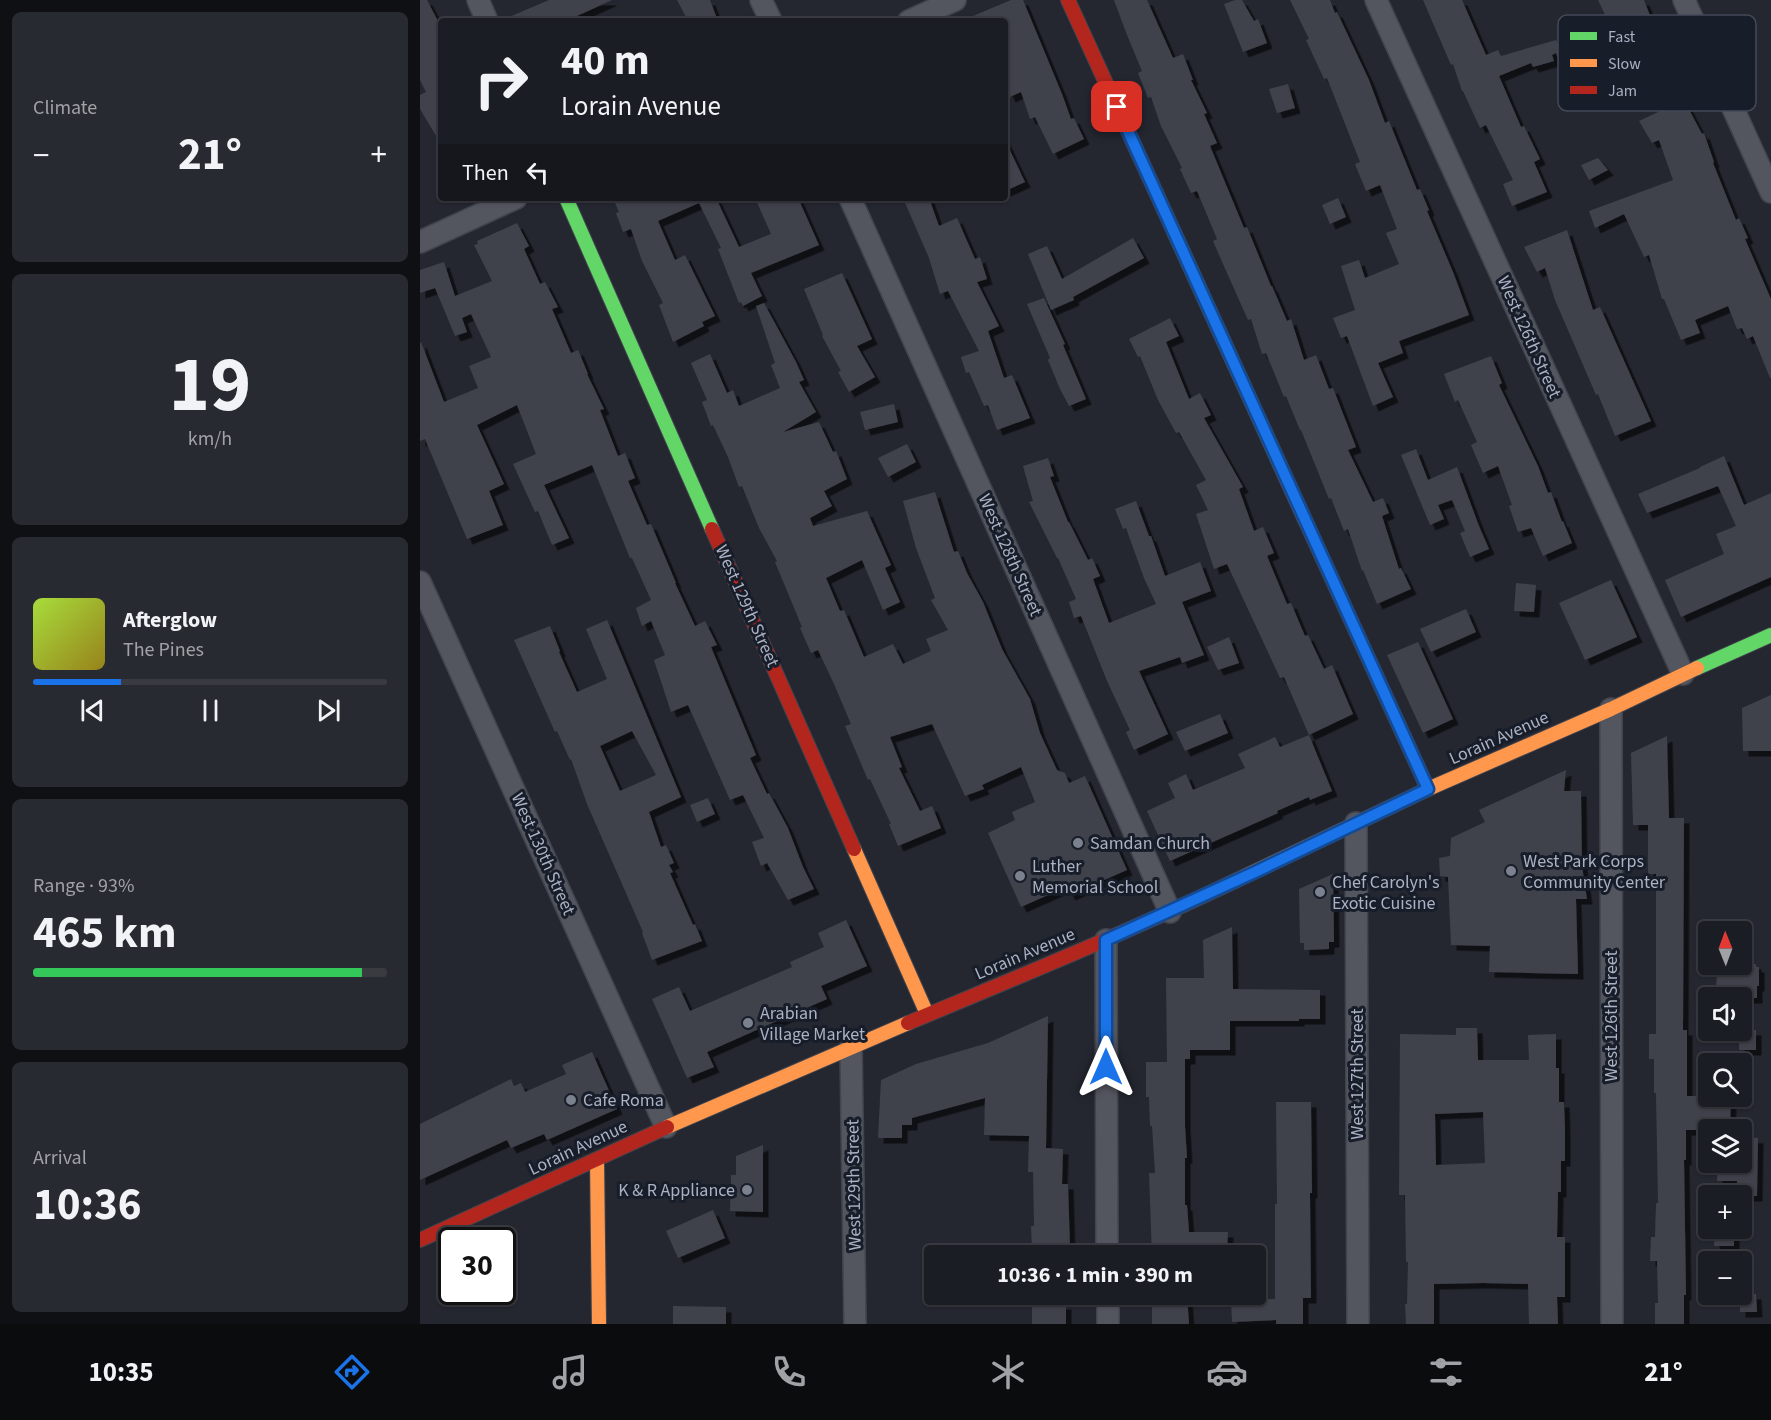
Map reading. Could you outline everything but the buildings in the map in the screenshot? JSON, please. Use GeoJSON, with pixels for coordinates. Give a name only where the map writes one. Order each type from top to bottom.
{"type":"FeatureCollection","features":[{"type":"Feature","properties":{"kind":"street"},"geometry":{"type":"LineString","coordinates":[[478,0],[486,18]]}},
{"type":"Feature","properties":{"kind":"street"},"geometry":{"type":"LineString","coordinates":[[761,0],[770,18]]}},
{"type":"Feature","properties":{"kind":"street"},"geometry":{"type":"LineString","coordinates":[[916,18],[955,0]]}},
{"type":"Feature","properties":{"kind":"street"},"geometry":{"type":"LineString","coordinates":[[1068,0],[1428,789]]}},
{"type":"Feature","properties":{"kind":"street","name":"West 126th Street"},"geometry":{"type":"LineString","coordinates":[[1376,0],[1683,674]]}},
{"type":"Feature","properties":{"kind":"street"},"geometry":{"type":"LineString","coordinates":[[1683,0],[1690,15]]}},
{"type":"Feature","properties":{"kind":"street"},"geometry":{"type":"LineString","coordinates":[[1734,111],[1771,192]]}},
{"type":"Feature","properties":{"kind":"street"},"geometry":{"type":"LineString","coordinates":[[420,242],[509,201]]}},
{"type":"Feature","properties":{"kind":"street","name":"West 129th Street"},"geometry":{"type":"LineString","coordinates":[[567,201],[927,1014]]}},
{"type":"Feature","properties":{"kind":"street","name":"West 128th Street"},"geometry":{"type":"LineString","coordinates":[[851,201],[1170,912]]}},
{"type":"Feature","properties":{"kind":"street","name":"West 130th Street"},"geometry":{"type":"LineString","coordinates":[[420,582],[666,1126]]}},
{"type":"Feature","properties":{"kind":"street","name":"Lorain Avenue"},"geometry":{"type":"LineString","coordinates":[[420,1240],[597,1160],[666,1126],[1170,912],[1428,789],[1611,709],[1771,635]]}},
{"type":"Feature","properties":{"kind":"street","name":"West 126th Street"},"geometry":{"type":"LineString","coordinates":[[1611,709],[1612,1324]]}},
{"type":"Feature","properties":{"kind":"street","name":"West 127th Street"},"geometry":{"type":"LineString","coordinates":[[1356,823],[1358,1324]]}},
{"type":"Feature","properties":{"kind":"street"},"geometry":{"type":"LineString","coordinates":[[1106,940],[1107,1245]]}},
{"type":"Feature","properties":{"kind":"street","name":"West 129th Street"},"geometry":{"type":"LineString","coordinates":[[851,1046],[855,1324]]}},
{"type":"Feature","properties":{"kind":"street"},"geometry":{"type":"LineString","coordinates":[[597,1160],[599,1324]]}},
{"type":"Feature","properties":{"kind":"street"},"geometry":{"type":"LineString","coordinates":[[1108,1305],[1108,1324]]}},
{"type":"Feature","properties":{"kind":"traffic: fast"},"geometry":{"type":"LineString","coordinates":[[567,201],[712,529]]}},
{"type":"Feature","properties":{"kind":"traffic: fast"},"geometry":{"type":"LineString","coordinates":[[1697,668],[1771,635]]}},
{"type":"Feature","properties":{"kind":"traffic: slow"},"geometry":{"type":"LineString","coordinates":[[1174,232],[1306,522]]}},
{"type":"Feature","properties":{"kind":"traffic: slow"},"geometry":{"type":"LineString","coordinates":[[1235,881],[1428,789],[1611,709],[1697,668]]}},
{"type":"Feature","properties":{"kind":"traffic: slow"},"geometry":{"type":"LineString","coordinates":[[854,849],[927,1014]]}},
{"type":"Feature","properties":{"kind":"traffic: slow"},"geometry":{"type":"LineString","coordinates":[[667,1127],[908,1023]]}},
{"type":"Feature","properties":{"kind":"traffic: slow"},"geometry":{"type":"LineString","coordinates":[[597,1160],[599,1324]]}},
{"type":"Feature","properties":{"kind":"traffic: jam"},"geometry":{"type":"LineString","coordinates":[[1068,0],[1174,232]]}},
{"type":"Feature","properties":{"kind":"traffic: jam"},"geometry":{"type":"LineString","coordinates":[[1306,522],[1428,789]]}},
{"type":"Feature","properties":{"kind":"traffic: jam"},"geometry":{"type":"LineString","coordinates":[[712,529],[854,849]]}},
{"type":"Feature","properties":{"kind":"traffic: jam"},"geometry":{"type":"LineString","coordinates":[[908,1023],[1114,936],[1235,881]]}},
{"type":"Feature","properties":{"kind":"traffic: jam"},"geometry":{"type":"LineString","coordinates":[[420,1240],[667,1127]]}},
{"type":"Feature","properties":{"kind":"place","name":"Samdan Church"},"geometry":{"type":"Point","coordinates":[1078,843]}},
{"type":"Feature","properties":{"kind":"place","name":"West Park Corps Community Center"},"geometry":{"type":"Point","coordinates":[1511,871]}},
{"type":"Feature","properties":{"kind":"place","name":"Luther Memorial School"},"geometry":{"type":"Point","coordinates":[1020,876]}},
{"type":"Feature","properties":{"kind":"place","name":"Chef Carolyn's Exotic Cuisine"},"geometry":{"type":"Point","coordinates":[1320,892]}},
{"type":"Feature","properties":{"kind":"place","name":"Arabian Village Market"},"geometry":{"type":"Point","coordinates":[748,1023]}},
{"type":"Feature","properties":{"kind":"place","name":"Cafe Roma"},"geometry":{"type":"Point","coordinates":[571,1100]}},
{"type":"Feature","properties":{"kind":"place","name":"K & R Appliance"},"geometry":{"type":"Point","coordinates":[747,1190]}},
{"type":"Feature","properties":{"kind":"route"},"geometry":{"type":"LineString","coordinates":[[1106,1067],[1106,940],[1170,912],[1428,789],[1117,107]]}}]}
